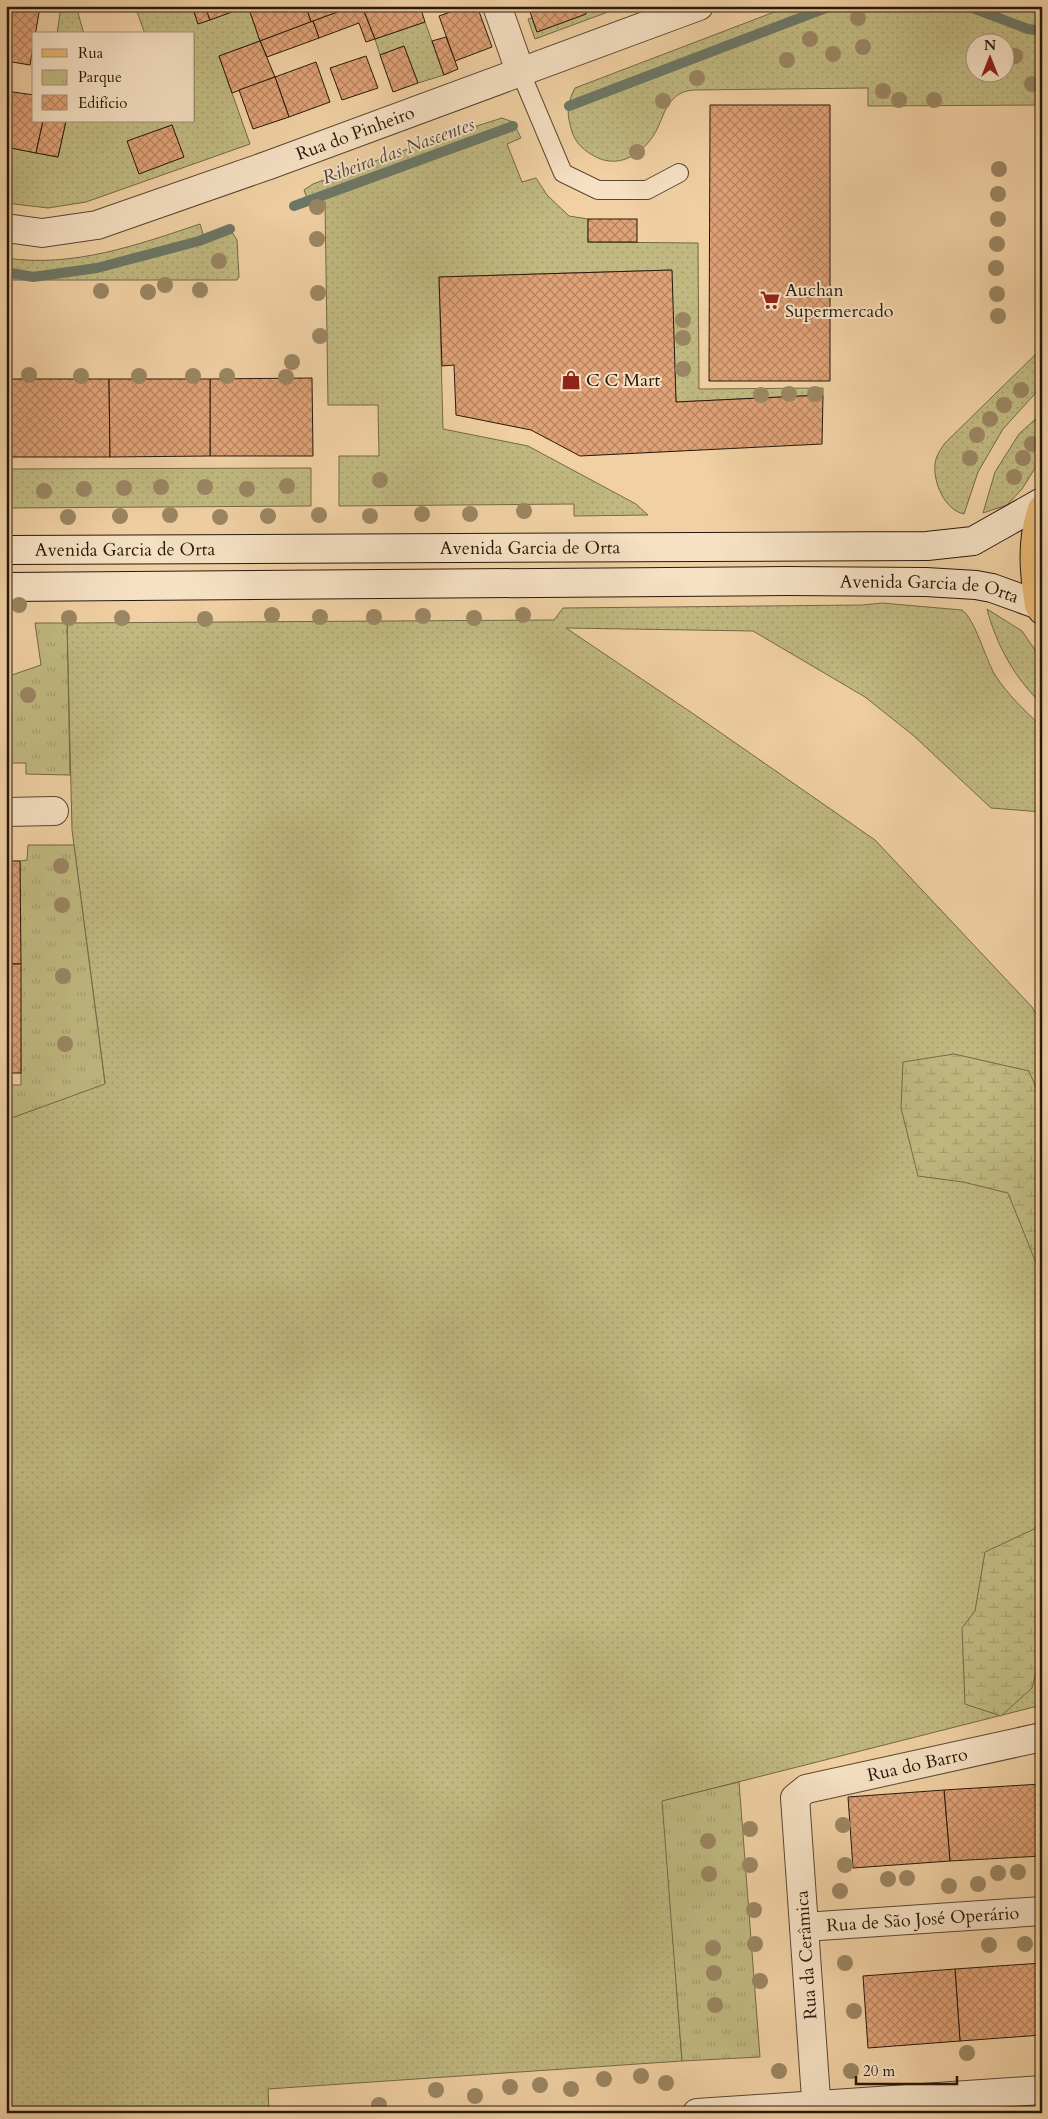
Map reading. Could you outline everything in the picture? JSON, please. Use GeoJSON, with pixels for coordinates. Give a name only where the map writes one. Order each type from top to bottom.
{"type":"FeatureCollection","features":[{"type":"Feature","properties":{"kind":"main road"},"geometry":{"type":"LineString","coordinates":[[497,6],[520,71]]}},
{"type":"Feature","properties":{"kind":"main road","name":"Rua do Pinheiro"},"geometry":{"type":"LineString","coordinates":[[6,228],[42,234],[97,225],[269,165],[699,6]]}},
{"type":"Feature","properties":{"kind":"main road","name":"Avenida Garcia de Orta"},"geometry":{"type":"LineString","coordinates":[[6,550],[927,546],[973,541],[1042,502]]}},
{"type":"Feature","properties":{"kind":"main road"},"geometry":{"type":"LineString","coordinates":[[1040,608],[1033,556],[1036,528],[1042,509]]}},
{"type":"Feature","properties":{"kind":"main road","name":"Avenida Garcia de Orta"},"geometry":{"type":"LineString","coordinates":[[6,587],[786,581],[926,582],[992,588],[1040,608]]}},
{"type":"Feature","properties":{"kind":"main road"},"geometry":{"type":"LineString","coordinates":[[6,812],[54,811]]}},
{"type":"Feature","properties":{"kind":"main road","name":"Rua do Barro"},"geometry":{"type":"LineString","coordinates":[[795,1798],[806,1789],[1042,1737]]}},
{"type":"Feature","properties":{"kind":"main road","name":"Rua da Cerâmica"},"geometry":{"type":"LineString","coordinates":[[795,1798],[816,2108]]}},
{"type":"Feature","properties":{"kind":"main road","name":"Rua de São José Operário"},"geometry":{"type":"LineString","coordinates":[[804,1927],[1042,1911]]}},
{"type":"Feature","properties":{"kind":"main road"},"geometry":{"type":"LineString","coordinates":[[697,2113],[816,2108],[1042,2090]]}},
{"type":"Feature","properties":{"kind":"lane"},"geometry":{"type":"LineString","coordinates":[[520,71],[564,172],[598,190],[647,190],[679,173]]}},
{"type":"Feature","properties":{"kind":"green space"},"geometry":{"type":"Polygon","coordinates":[[[61,6],[76,6],[83,32],[57,32],[61,6]]]}},
{"type":"Feature","properties":{"kind":"green space"},"geometry":{"type":"Polygon","coordinates":[[[135,6],[192,6],[198,24],[248,6],[260,41],[219,56],[250,144],[86,202],[48,208],[6,203],[6,147],[58,157],[66,122],[195,122],[195,32],[144,32],[135,6]],[[172,125],[128,141],[139,173],[183,157],[172,125]]]}},
{"type":"Feature","properties":{"kind":"green space"},"geometry":{"type":"Polygon","coordinates":[[[583,6],[624,6],[535,39],[528,19],[532,18],[537,32],[586,14],[583,6]]]}},
{"type":"Feature","properties":{"kind":"green space"},"geometry":{"type":"Polygon","coordinates":[[[790,6],[1042,6],[1042,105],[868,106],[868,88],[693,90],[682,93],[673,99],[667,107],[656,132],[642,149],[635,155],[619,161],[611,161],[603,160],[589,153],[575,139],[568,114],[575,88],[790,6]]]}},
{"type":"Feature","properties":{"kind":"green space"},"geometry":{"type":"Polygon","coordinates":[[[425,22],[444,75],[418,83],[404,46],[380,55],[375,39],[425,22]]]}},
{"type":"Feature","properties":{"kind":"green space"},"geometry":{"type":"Polygon","coordinates":[[[502,118],[513,122],[521,138],[507,144],[522,182],[536,178],[547,195],[569,216],[588,219],[588,242],[698,243],[699,389],[823,388],[823,395],[676,402],[671,270],[439,277],[443,429],[528,446],[636,504],[648,515],[574,516],[574,504],[339,506],[339,456],[379,456],[378,405],[328,405],[325,202],[308,201],[304,190],[313,184],[432,140],[502,118]]]}},
{"type":"Feature","properties":{"kind":"green space"},"geometry":{"type":"Polygon","coordinates":[[[200,224],[204,237],[230,229],[237,240],[239,277],[237,280],[6,280],[6,258],[56,260],[104,253],[153,240],[200,224]]]}},
{"type":"Feature","properties":{"kind":"green space"},"geometry":{"type":"Polygon","coordinates":[[[1042,348],[1042,386],[1003,429],[978,472],[964,514],[957,511],[946,501],[938,487],[935,471],[938,453],[945,443],[1042,348]]]}},
{"type":"Feature","properties":{"kind":"green space"},"geometry":{"type":"Polygon","coordinates":[[[1042,413],[1042,457],[1022,489],[1007,505],[983,513],[995,472],[1019,434],[1042,413]]]}},
{"type":"Feature","properties":{"kind":"green space"},"geometry":{"type":"Polygon","coordinates":[[[311,468],[311,506],[6,508],[6,469],[311,468]]]}},
{"type":"Feature","properties":{"kind":"green space"},"geometry":{"type":"Polygon","coordinates":[[[882,603],[962,610],[967,615],[976,630],[995,675],[1011,696],[1042,727],[1042,812],[991,808],[914,736],[865,697],[753,631],[566,628],[875,840],[1032,1007],[1042,1024],[1042,1705],[663,1801],[682,2061],[268,2089],[269,2113],[6,2113],[6,1120],[105,1083],[72,830],[67,623],[554,620],[563,608],[863,605],[882,603]]]}},
{"type":"Feature","properties":{"kind":"green space"},"geometry":{"type":"Polygon","coordinates":[[[987,609],[1022,631],[1042,660],[1042,704],[1023,684],[1001,648],[987,609]]]}},
{"type":"Feature","properties":{"kind":"green space"},"geometry":{"type":"Polygon","coordinates":[[[35,623],[67,623],[70,775],[26,774],[26,763],[6,763],[6,677],[41,665],[35,623]]]}},
{"type":"Feature","properties":{"kind":"green space"},"geometry":{"type":"Polygon","coordinates":[[[28,845],[74,845],[105,1084],[6,1120],[6,1085],[21,1085],[20,861],[27,860],[28,845]]]}},
{"type":"Feature","properties":{"kind":"green space"},"geometry":{"type":"Polygon","coordinates":[[[954,1054],[1029,1071],[1042,1102],[1042,1278],[1008,1193],[963,1182],[918,1176],[901,1108],[903,1062],[954,1054]]]}},
{"type":"Feature","properties":{"kind":"green space"},"geometry":{"type":"Polygon","coordinates":[[[1042,1519],[1042,1648],[1032,1688],[1001,1716],[965,1704],[962,1628],[975,1611],[985,1552],[1034,1529],[1042,1519]]]}},
{"type":"Feature","properties":{"kind":"green space"},"geometry":{"type":"Polygon","coordinates":[[[739,1782],[760,2057],[682,2061],[662,1801],[739,1782]]]}},
{"type":"Feature","properties":{"kind":"building"},"geometry":{"type":"Polygon","coordinates":[[[6,6],[40,7],[36,32],[32,32],[30,65],[6,61],[6,6]]]}},
{"type":"Feature","properties":{"kind":"building"},"geometry":{"type":"Polygon","coordinates":[[[192,6],[205,6],[210,20],[198,24],[192,6]]]}},
{"type":"Feature","properties":{"kind":"building"},"geometry":{"type":"Polygon","coordinates":[[[205,6],[248,6],[210,20],[205,6]]]}},
{"type":"Feature","properties":{"kind":"building"},"geometry":{"type":"Polygon","coordinates":[[[248,6],[306,6],[311,22],[260,41],[248,6]]]}},
{"type":"Feature","properties":{"kind":"building"},"geometry":{"type":"Polygon","coordinates":[[[306,6],[354,6],[311,22],[306,6]]]}},
{"type":"Feature","properties":{"kind":"building"},"geometry":{"type":"Polygon","coordinates":[[[354,6],[362,6],[375,39],[366,42],[359,23],[319,38],[313,21],[354,6]]]}},
{"type":"Feature","properties":{"kind":"building"},"geometry":{"type":"Polygon","coordinates":[[[362,6],[420,6],[425,22],[375,39],[362,6]]]}},
{"type":"Feature","properties":{"kind":"building"},"geometry":{"type":"Polygon","coordinates":[[[467,6],[477,6],[492,47],[455,61],[439,16],[467,6]]]}},
{"type":"Feature","properties":{"kind":"building"},"geometry":{"type":"Polygon","coordinates":[[[528,6],[583,6],[586,14],[537,32],[528,6]]]}},
{"type":"Feature","properties":{"kind":"building"},"geometry":{"type":"Polygon","coordinates":[[[313,21],[319,38],[267,57],[260,41],[313,21]]]}},
{"type":"Feature","properties":{"kind":"building"},"geometry":{"type":"Polygon","coordinates":[[[446,37],[458,69],[444,75],[432,41],[446,37]]]}},
{"type":"Feature","properties":{"kind":"building"},"geometry":{"type":"Polygon","coordinates":[[[260,41],[275,77],[232,93],[219,56],[260,41]]]}},
{"type":"Feature","properties":{"kind":"building"},"geometry":{"type":"Polygon","coordinates":[[[404,46],[418,83],[393,92],[380,55],[404,46]]]}},
{"type":"Feature","properties":{"kind":"building"},"geometry":{"type":"Polygon","coordinates":[[[366,56],[378,88],[342,100],[330,68],[366,56]]]}},
{"type":"Feature","properties":{"kind":"building"},"geometry":{"type":"Polygon","coordinates":[[[316,62],[330,102],[289,117],[275,77],[316,62]]]}},
{"type":"Feature","properties":{"kind":"building"},"geometry":{"type":"Polygon","coordinates":[[[275,77],[289,117],[253,129],[239,90],[275,77]]]}},
{"type":"Feature","properties":{"kind":"building"},"geometry":{"type":"Polygon","coordinates":[[[6,91],[32,95],[32,122],[43,122],[36,153],[6,147],[6,91]]]}},
{"type":"Feature","properties":{"kind":"building","name":"Auchan Supermercado"},"geometry":{"type":"Polygon","coordinates":[[[710,105],[830,105],[830,381],[709,381],[710,105]]]}},
{"type":"Feature","properties":{"kind":"building"},"geometry":{"type":"Polygon","coordinates":[[[43,122],[66,122],[58,157],[36,153],[43,122]]]}},
{"type":"Feature","properties":{"kind":"building"},"geometry":{"type":"Polygon","coordinates":[[[172,125],[184,157],[139,174],[127,141],[172,125]]]}},
{"type":"Feature","properties":{"kind":"building"},"geometry":{"type":"Polygon","coordinates":[[[588,219],[637,219],[637,242],[588,242],[588,219]]]}},
{"type":"Feature","properties":{"kind":"building"},"geometry":{"type":"Polygon","coordinates":[[[672,270],[676,402],[823,395],[822,444],[580,456],[531,430],[456,415],[454,365],[442,366],[439,277],[672,270]]]}},
{"type":"Feature","properties":{"kind":"building"},"geometry":{"type":"Polygon","coordinates":[[[312,378],[313,456],[210,456],[210,379],[312,378]]]}},
{"type":"Feature","properties":{"kind":"building"},"geometry":{"type":"Polygon","coordinates":[[[6,379],[10,379],[10,457],[6,457],[6,379]]]}},
{"type":"Feature","properties":{"kind":"building"},"geometry":{"type":"Polygon","coordinates":[[[10,379],[109,379],[110,457],[10,457],[10,379]]]}},
{"type":"Feature","properties":{"kind":"building"},"geometry":{"type":"Polygon","coordinates":[[[109,379],[210,379],[210,456],[110,457],[109,379]]]}},
{"type":"Feature","properties":{"kind":"building"},"geometry":{"type":"Polygon","coordinates":[[[6,861],[20,861],[21,964],[6,964],[6,861]]]}},
{"type":"Feature","properties":{"kind":"building"},"geometry":{"type":"Polygon","coordinates":[[[6,964],[21,964],[21,1073],[6,1073],[6,964]]]}},
{"type":"Feature","properties":{"kind":"building"},"geometry":{"type":"Polygon","coordinates":[[[1041,1784],[1042,1856],[950,1861],[944,1790],[1041,1784]]]}},
{"type":"Feature","properties":{"kind":"building"},"geometry":{"type":"Polygon","coordinates":[[[944,1790],[950,1861],[853,1868],[848,1797],[944,1790]]]}},
{"type":"Feature","properties":{"kind":"building"},"geometry":{"type":"Polygon","coordinates":[[[1042,1963],[1042,2035],[960,2041],[955,1969],[1042,1963]]]}},
{"type":"Feature","properties":{"kind":"building"},"geometry":{"type":"Polygon","coordinates":[[[955,1969],[960,2041],[868,2048],[863,1976],[955,1969]]]}},
{"type":"Feature","properties":{"kind":"waterway","name":"Ribeira das Nascentes"},"geometry":{"type":"LineString","coordinates":[[569,106],[831,6]]}},
{"type":"Feature","properties":{"kind":"waterway","name":"Ribeira das Nascentes"},"geometry":{"type":"LineString","coordinates":[[967,6],[1028,29],[1042,31]]}},
{"type":"Feature","properties":{"kind":"waterway","name":"Ribeira das Nascentes"},"geometry":{"type":"LineString","coordinates":[[294,206],[513,126]]}},
{"type":"Feature","properties":{"kind":"waterway","name":"Ribeira das Nascentes"},"geometry":{"type":"LineString","coordinates":[[6,272],[33,277],[97,268],[199,241],[230,229]]}},
{"type":"Feature","properties":{"kind":"place","name":"Auchan Supermercado"},"geometry":{"type":"Point","coordinates":[770,300]}},
{"type":"Feature","properties":{"kind":"place","name":"C C Mart"},"geometry":{"type":"Point","coordinates":[571,380]}}]}
